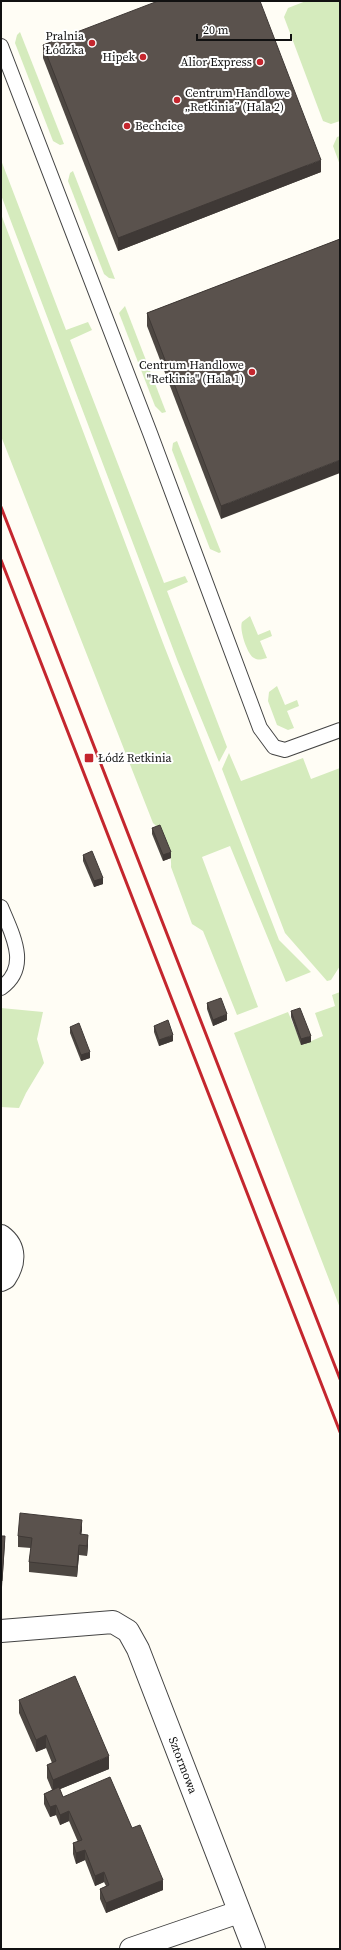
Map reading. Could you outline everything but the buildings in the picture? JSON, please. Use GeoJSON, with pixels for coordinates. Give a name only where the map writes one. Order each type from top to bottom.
{"type":"FeatureCollection","features":[{"type":"Feature","properties":{"kind":"street"},"geometry":{"type":"LineString","coordinates":[[1,1280],[5,1278],[11,1270],[14,1258],[4,1238]]}},
{"type":"Feature","properties":{"kind":"street","name":"Sztormowa"},"geometry":{"type":"LineString","coordinates":[[1,1631],[78,1623],[113,1622],[128,1631],[138,1649],[254,1949]]}},
{"type":"Feature","properties":{"kind":"street"},"geometry":{"type":"LineString","coordinates":[[131,1949],[239,1912]]}},
{"type":"Feature","properties":{"kind":"lane"},"geometry":{"type":"LineString","coordinates":[[1,46],[156,447],[260,728],[274,747],[285,750],[340,730]]}},
{"type":"Feature","properties":{"kind":"lane"},"geometry":{"type":"LineString","coordinates":[[1,907],[18,948],[18,958],[16,970],[11,979],[1,988]]}},
{"type":"Feature","properties":{"kind":"green space"},"geometry":{"type":"Polygon","coordinates":[[[306,1],[340,1],[340,121],[331,124],[323,121],[284,17],[288,8],[306,1]]]}},
{"type":"Feature","properties":{"kind":"green space"},"geometry":{"type":"Polygon","coordinates":[[[20,32],[64,144],[60,145],[53,141],[15,43],[17,35],[20,32]]]}},
{"type":"Feature","properties":{"kind":"green space"},"geometry":{"type":"Polygon","coordinates":[[[340,136],[340,165],[333,146],[337,137],[340,136]]]}},
{"type":"Feature","properties":{"kind":"green space"},"geometry":{"type":"Polygon","coordinates":[[[1,160],[66,330],[88,322],[92,330],[70,340],[164,583],[185,576],[188,582],[167,591],[227,747],[219,762],[178,662],[1,195],[1,160]]]}},
{"type":"Feature","properties":{"kind":"green space"},"geometry":{"type":"Polygon","coordinates":[[[73,171],[115,279],[109,278],[104,274],[68,181],[70,173],[73,171]]]}},
{"type":"Feature","properties":{"kind":"green space"},"geometry":{"type":"Polygon","coordinates":[[[1,214],[163,643],[279,940],[311,972],[286,982],[230,846],[202,857],[258,1007],[237,1015],[203,931],[192,924],[171,867],[167,843],[161,832],[153,823],[1,436],[1,214]]]}},
{"type":"Feature","properties":{"kind":"green space"},"geometry":{"type":"Polygon","coordinates":[[[125,306],[166,412],[162,413],[155,406],[119,313],[125,306]]]}},
{"type":"Feature","properties":{"kind":"green space"},"geometry":{"type":"Polygon","coordinates":[[[177,441],[221,552],[219,553],[210,549],[172,450],[173,443],[177,441]]]}},
{"type":"Feature","properties":{"kind":"green space"},"geometry":{"type":"Polygon","coordinates":[[[250,616],[258,635],[270,630],[272,636],[260,641],[267,658],[259,660],[254,658],[251,656],[246,647],[241,625],[242,622],[250,616]]]}},
{"type":"Feature","properties":{"kind":"green space"},"geometry":{"type":"Polygon","coordinates":[[[277,686],[285,705],[297,700],[299,706],[287,711],[294,728],[288,730],[277,725],[268,701],[269,692],[277,686]]]}},
{"type":"Feature","properties":{"kind":"green space"},"geometry":{"type":"Polygon","coordinates":[[[229,753],[241,781],[303,758],[311,779],[340,768],[340,966],[331,980],[327,981],[285,933],[222,769],[229,753]]]}},
{"type":"Feature","properties":{"kind":"green space"},"geometry":{"type":"Polygon","coordinates":[[[340,992],[340,1308],[234,1033],[288,1012],[302,1045],[323,1036],[315,1013],[335,1006],[332,995],[340,992]]]}},
{"type":"Feature","properties":{"kind":"green space"},"geometry":{"type":"Polygon","coordinates":[[[1,1008],[43,1012],[37,1039],[44,1063],[19,1108],[1,1107],[1,1008]]]}},
{"type":"Feature","properties":{"kind":"railway"},"geometry":{"type":"LineString","coordinates":[[1,507],[340,1379]]}},
{"type":"Feature","properties":{"kind":"railway"},"geometry":{"type":"LineString","coordinates":[[1,560],[340,1432]]}},
{"type":"Feature","properties":{"kind":"place","name":"Pralnia Łódzka"},"geometry":{"type":"Point","coordinates":[92,43]}},
{"type":"Feature","properties":{"kind":"place","name":"Hipek"},"geometry":{"type":"Point","coordinates":[143,57]}},
{"type":"Feature","properties":{"kind":"place","name":"Alior Express"},"geometry":{"type":"Point","coordinates":[260,62]}},
{"type":"Feature","properties":{"kind":"place","name":"Centrum Handlowe „Retkinia” (Hala 2)"},"geometry":{"type":"Point","coordinates":[177,100]}},
{"type":"Feature","properties":{"kind":"place","name":"Bechcice"},"geometry":{"type":"Point","coordinates":[127,126]}},
{"type":"Feature","properties":{"kind":"place","name":"Centrum Handlowe \"Retkinia\" (Hala 1)"},"geometry":{"type":"Point","coordinates":[252,372]}},
{"type":"Feature","properties":{"kind":"place","name":"Łódź Retkinia"},"geometry":{"type":"Point","coordinates":[89,758]}}]}
